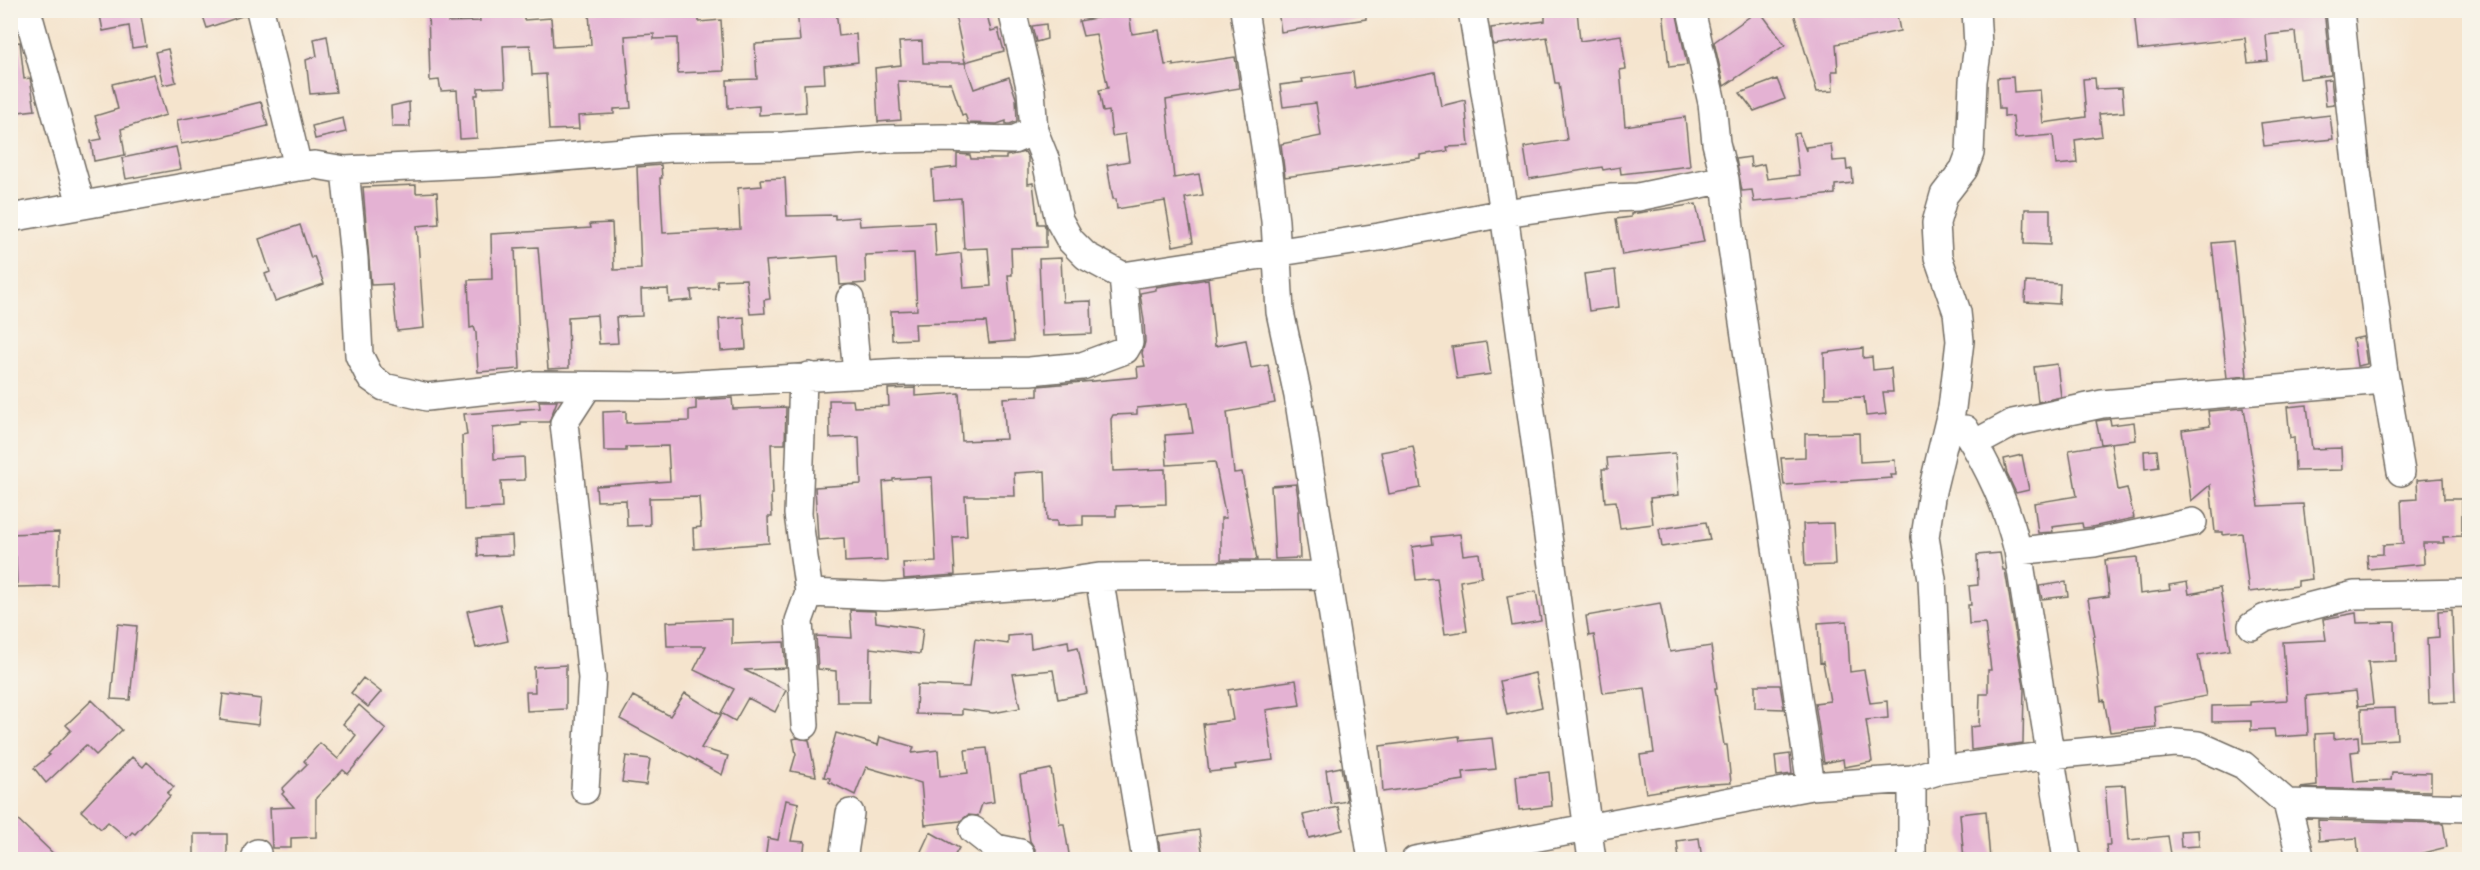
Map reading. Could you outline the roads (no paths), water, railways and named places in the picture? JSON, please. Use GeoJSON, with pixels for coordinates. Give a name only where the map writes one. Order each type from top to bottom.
{"type":"FeatureCollection","features":[{"type":"Feature","properties":{"kind":"street"},"geometry":{"type":"LineString","coordinates":[[27,10],[81,204]]}},
{"type":"Feature","properties":{"kind":"street"},"geometry":{"type":"LineString","coordinates":[[260,10],[298,167]]}},
{"type":"Feature","properties":{"kind":"street"},"geometry":{"type":"LineString","coordinates":[[1012,10],[1031,91],[1034,131],[1046,161],[1059,220],[1070,240],[1086,256],[1123,276],[1379,237],[1504,213],[1610,198],[1638,197],[1725,179]]}},
{"type":"Feature","properties":{"kind":"street"},"geometry":{"type":"LineString","coordinates":[[1244,10],[1275,221],[1280,312],[1298,396],[1372,860]]}},
{"type":"Feature","properties":{"kind":"street"},"geometry":{"type":"LineString","coordinates":[[1472,10],[1504,213],[1592,860]]}},
{"type":"Feature","properties":{"kind":"street"},"geometry":{"type":"LineString","coordinates":[[1691,10],[1712,103],[1716,143],[1725,179],[1732,246],[1811,786]]}},
{"type":"Feature","properties":{"kind":"street"},"geometry":{"type":"LineString","coordinates":[[1941,770],[1932,579],[1925,537],[1932,491],[1952,408],[1960,342],[1957,312],[1938,256],[1936,223],[1944,195],[1964,169],[1970,153],[1973,81],[1978,46],[1976,10]]}},
{"type":"Feature","properties":{"kind":"street"},"geometry":{"type":"LineString","coordinates":[[2340,10],[2356,163],[2384,372],[2401,472]]}},
{"type":"Feature","properties":{"kind":"street"},"geometry":{"type":"LineString","coordinates":[[10,218],[315,165],[345,170],[493,163],[622,151],[712,146],[783,146],[943,138],[1013,140],[1034,131]]}},
{"type":"Feature","properties":{"kind":"street"},"geometry":{"type":"LineString","coordinates":[[345,170],[354,258],[358,355],[370,377],[384,387],[427,397],[535,386],[662,386],[809,376],[1030,371],[1082,366],[1125,350],[1129,343],[1123,276]]}},
{"type":"Feature","properties":{"kind":"street"},"geometry":{"type":"LineString","coordinates":[[850,299],[857,374]]}},
{"type":"Feature","properties":{"kind":"street"},"geometry":{"type":"LineString","coordinates":[[1974,444],[2013,423],[2102,404],[2373,381],[2384,372]]}},
{"type":"Feature","properties":{"kind":"street"},"geometry":{"type":"LineString","coordinates":[[805,725],[799,621],[809,594],[798,514],[803,380],[809,376]]}},
{"type":"Feature","properties":{"kind":"street"},"geometry":{"type":"LineString","coordinates":[[585,790],[592,678],[564,423],[588,386]]}},
{"type":"Feature","properties":{"kind":"street"},"geometry":{"type":"LineString","coordinates":[[1952,408],[1990,469],[2010,521],[2018,551],[2067,860]]}},
{"type":"Feature","properties":{"kind":"street"},"geometry":{"type":"LineString","coordinates":[[2018,551],[2094,543],[2193,522]]}},
{"type":"Feature","properties":{"kind":"street"},"geometry":{"type":"LineString","coordinates":[[809,594],[885,596],[1051,584],[1099,577],[1327,575]]}},
{"type":"Feature","properties":{"kind":"street"},"geometry":{"type":"LineString","coordinates":[[1099,577],[1146,860]]}},
{"type":"Feature","properties":{"kind":"street"},"geometry":{"type":"LineString","coordinates":[[2252,626],[2265,618],[2354,595],[2469,593]]}},
{"type":"Feature","properties":{"kind":"street"},"geometry":{"type":"LineString","coordinates":[[1414,860],[1811,786],[1912,779],[1941,770],[2051,755],[2175,743],[2198,746],[2243,765],[2287,803],[2301,860]]}},
{"type":"Feature","properties":{"kind":"street"},"geometry":{"type":"LineString","coordinates":[[1912,779],[1912,860]]}},
{"type":"Feature","properties":{"kind":"street"},"geometry":{"type":"LineString","coordinates":[[2287,803],[2469,808]]}},
{"type":"Feature","properties":{"kind":"street"},"geometry":{"type":"LineString","coordinates":[[843,860],[850,813]]}},
{"type":"Feature","properties":{"kind":"street"},"geometry":{"type":"LineString","coordinates":[[972,830],[996,848],[1020,853],[1018,860]]}}]}
